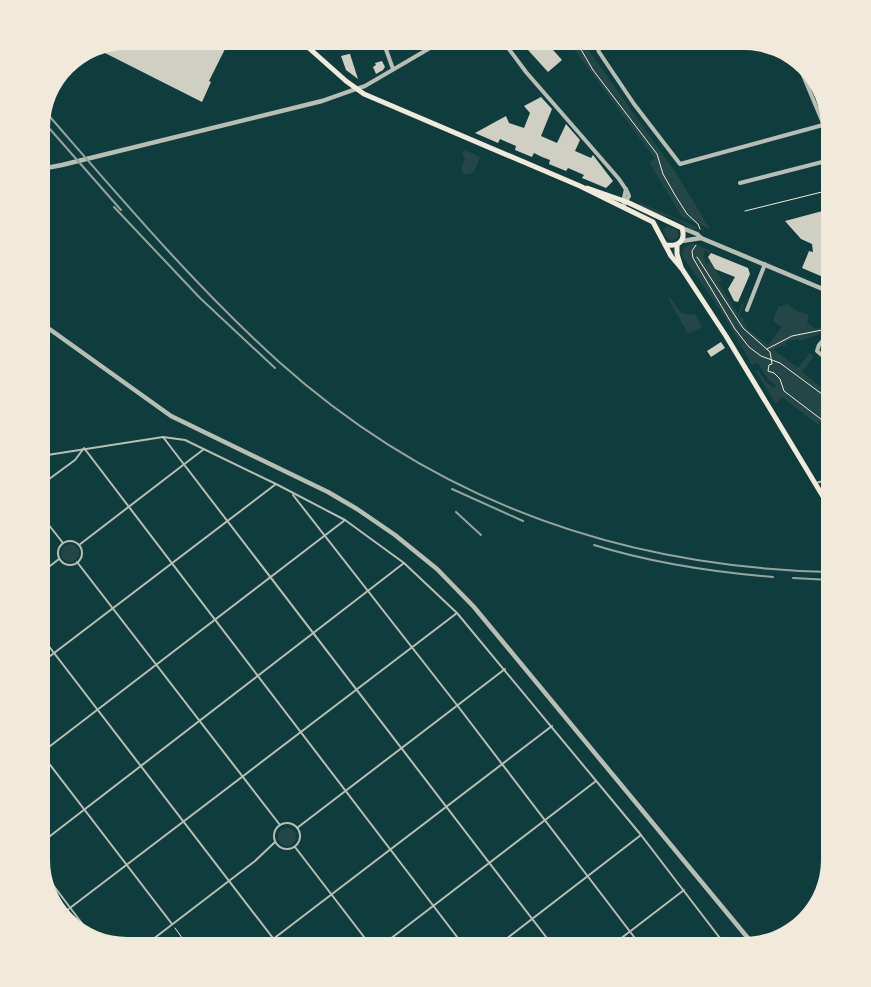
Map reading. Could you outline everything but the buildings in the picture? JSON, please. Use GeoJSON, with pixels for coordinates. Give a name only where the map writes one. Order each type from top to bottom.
{"type":"FeatureCollection","features":[{"type":"Feature","properties":{"kind":"main road"},"geometry":{"type":"LineString","coordinates":[[311,50],[356,89],[408,113],[682,228],[683,234],[677,254],[682,269]]}},
{"type":"Feature","properties":{"kind":"main road"},"geometry":{"type":"LineString","coordinates":[[624,203],[650,220],[658,230],[671,256],[682,269],[726,336],[821,491]]}},
{"type":"Feature","properties":{"kind":"main road"},"geometry":{"type":"LineString","coordinates":[[658,230],[659,226],[666,221]]}},
{"type":"Feature","properties":{"kind":"main road"},"geometry":{"type":"LineString","coordinates":[[666,245],[680,243]]}},
{"type":"Feature","properties":{"kind":"street"},"geometry":{"type":"LineString","coordinates":[[386,50],[393,69]]}},
{"type":"Feature","properties":{"kind":"street"},"geometry":{"type":"LineString","coordinates":[[50,167],[322,101],[365,86],[426,50]]}},
{"type":"Feature","properties":{"kind":"street"},"geometry":{"type":"LineString","coordinates":[[510,50],[526,72],[626,188],[629,196],[624,203]]}},
{"type":"Feature","properties":{"kind":"street"},"geometry":{"type":"LineString","coordinates":[[598,50],[634,104],[680,164],[821,126]]}},
{"type":"Feature","properties":{"kind":"street"},"geometry":{"type":"LineString","coordinates":[[805,80],[820,119]]}},
{"type":"Feature","properties":{"kind":"street"},"geometry":{"type":"LineString","coordinates":[[740,183],[821,162]]}},
{"type":"Feature","properties":{"kind":"street"},"geometry":{"type":"LineString","coordinates":[[682,228],[697,234],[701,238],[821,288]]}},
{"type":"Feature","properties":{"kind":"street"},"geometry":{"type":"LineString","coordinates":[[680,243],[701,238]]}},
{"type":"Feature","properties":{"kind":"street"},"geometry":{"type":"LineString","coordinates":[[747,310],[766,264]]}},
{"type":"Feature","properties":{"kind":"street"},"geometry":{"type":"LineString","coordinates":[[50,329],[171,416],[328,492],[395,535],[437,569],[474,607],[747,937]]}},
{"type":"Feature","properties":{"kind":"street"},"geometry":{"type":"LineString","coordinates":[[821,343],[817,351],[821,354]]}},
{"type":"Feature","properties":{"kind":"lane"},"geometry":{"type":"LineString","coordinates":[[163,437],[546,937]]}},
{"type":"Feature","properties":{"kind":"lane"},"geometry":{"type":"LineString","coordinates":[[50,454],[163,437],[185,440],[345,520],[404,563],[457,613],[641,835],[720,937]]}},
{"type":"Feature","properties":{"kind":"lane"},"geometry":{"type":"LineString","coordinates":[[50,478],[75,460],[84,448]]}},
{"type":"Feature","properties":{"kind":"lane"},"geometry":{"type":"LineString","coordinates":[[84,448],[457,937]]}},
{"type":"Feature","properties":{"kind":"lane"},"geometry":{"type":"LineString","coordinates":[[80,545],[204,449]]}},
{"type":"Feature","properties":{"kind":"lane"},"geometry":{"type":"LineString","coordinates":[[816,483],[821,482]]}},
{"type":"Feature","properties":{"kind":"lane"},"geometry":{"type":"LineString","coordinates":[[50,657],[276,484]]}},
{"type":"Feature","properties":{"kind":"lane"},"geometry":{"type":"LineString","coordinates":[[292,493],[634,937]]}},
{"type":"Feature","properties":{"kind":"lane"},"geometry":{"type":"LineString","coordinates":[[50,746],[345,520]]}},
{"type":"Feature","properties":{"kind":"lane"},"geometry":{"type":"LineString","coordinates":[[50,526],[63,543]]}},
{"type":"Feature","properties":{"kind":"lane"},"geometry":{"type":"LineString","coordinates":[[73,541],[80,545],[82,552],[77,562],[66,565],[59,559],[58,549],[63,543],[73,541]]}},
{"type":"Feature","properties":{"kind":"lane"},"geometry":{"type":"LineString","coordinates":[[50,566],[59,559]]}},
{"type":"Feature","properties":{"kind":"lane"},"geometry":{"type":"LineString","coordinates":[[77,562],[280,825]]}},
{"type":"Feature","properties":{"kind":"lane"},"geometry":{"type":"LineString","coordinates":[[50,836],[404,563]]}},
{"type":"Feature","properties":{"kind":"lane"},"geometry":{"type":"LineString","coordinates":[[70,908],[457,613]]}},
{"type":"Feature","properties":{"kind":"lane"},"geometry":{"type":"LineString","coordinates":[[50,647],[272,937]]}},
{"type":"Feature","properties":{"kind":"lane"},"geometry":{"type":"LineString","coordinates":[[297,828],[505,669]]}},
{"type":"Feature","properties":{"kind":"lane"},"geometry":{"type":"LineString","coordinates":[[277,937],[552,726]]}},
{"type":"Feature","properties":{"kind":"lane"},"geometry":{"type":"LineString","coordinates":[[50,765],[172,924]]}},
{"type":"Feature","properties":{"kind":"lane"},"geometry":{"type":"LineString","coordinates":[[393,937],[596,781]]}},
{"type":"Feature","properties":{"kind":"lane"},"geometry":{"type":"LineString","coordinates":[[155,937],[255,860],[275,842],[275,832],[280,825],[287,823],[297,828],[300,840],[295,847],[283,849],[275,842]]}},
{"type":"Feature","properties":{"kind":"lane"},"geometry":{"type":"LineString","coordinates":[[508,937],[641,835]]}},
{"type":"Feature","properties":{"kind":"lane"},"geometry":{"type":"LineString","coordinates":[[295,847],[364,937]]}},
{"type":"Feature","properties":{"kind":"lane"},"geometry":{"type":"LineString","coordinates":[[56,889],[81,922]]}},
{"type":"Feature","properties":{"kind":"lane"},"geometry":{"type":"LineString","coordinates":[[623,937],[684,890]]}},
{"type":"Feature","properties":{"kind":"path"},"geometry":{"type":"LineString","coordinates":[[581,50],[593,70],[657,154],[663,174],[674,195],[687,214],[698,224],[700,232]]}},
{"type":"Feature","properties":{"kind":"path"},"geometry":{"type":"LineString","coordinates":[[745,211],[821,192]]}},
{"type":"Feature","properties":{"kind":"path"},"geometry":{"type":"LineString","coordinates":[[697,242],[692,251],[693,258],[735,329],[749,347],[761,356],[780,363],[821,393]]}},
{"type":"Feature","properties":{"kind":"path"},"geometry":{"type":"LineString","coordinates":[[697,257],[743,328],[770,352],[772,364],[769,365],[768,371],[774,373],[780,379],[784,392],[821,419]]}},
{"type":"Feature","properties":{"kind":"path"},"geometry":{"type":"LineString","coordinates":[[766,349],[792,336],[821,330]]}},
{"type":"Feature","properties":{"kind":"path"},"geometry":{"type":"LineString","coordinates":[[172,924],[181,937]]}},
{"type":"Feature","properties":{"kind":"shaded area"},"geometry":{"type":"Polygon","coordinates":[[[575,50],[588,50],[676,173],[710,229],[682,217],[649,162],[655,159],[575,50]]]}},
{"type":"Feature","properties":{"kind":"shaded area"},"geometry":{"type":"Polygon","coordinates":[[[464,150],[480,157],[473,172],[470,174],[463,174],[461,169],[465,159],[462,155],[464,150]]]}},
{"type":"Feature","properties":{"kind":"shaded area"},"geometry":{"type":"Polygon","coordinates":[[[640,203],[698,229],[691,229],[671,217],[662,216],[639,205],[640,203]]]}},
{"type":"Feature","properties":{"kind":"shaded area"},"geometry":{"type":"Polygon","coordinates":[[[667,226],[676,229],[678,232],[678,237],[672,241],[668,239],[663,230],[667,226]]]}},
{"type":"Feature","properties":{"kind":"shaded area"},"geometry":{"type":"Polygon","coordinates":[[[692,243],[711,251],[710,253],[705,251],[703,257],[707,264],[710,262],[722,280],[718,282],[738,314],[742,304],[744,305],[739,316],[745,319],[743,323],[746,325],[746,328],[768,345],[782,327],[773,321],[778,307],[787,304],[797,311],[809,315],[807,323],[816,329],[821,327],[820,334],[799,341],[798,339],[786,342],[786,345],[773,349],[798,368],[810,353],[814,356],[802,372],[821,387],[821,423],[818,425],[782,397],[776,404],[756,371],[758,370],[766,382],[774,388],[776,386],[768,379],[758,363],[752,365],[723,314],[683,257],[684,248],[692,243]]]}},
{"type":"Feature","properties":{"kind":"shaded area"},"geometry":{"type":"Polygon","coordinates":[[[669,297],[681,313],[695,314],[702,327],[688,334],[669,297]]]}},
{"type":"Feature","properties":{"kind":"shaded area"},"geometry":{"type":"Polygon","coordinates":[[[70,544],[76,547],[79,553],[76,559],[70,562],[64,559],[61,553],[64,547],[70,544]]]}},
{"type":"Feature","properties":{"kind":"shaded area"},"geometry":{"type":"Polygon","coordinates":[[[287,828],[293,831],[296,837],[293,843],[287,846],[281,843],[278,837],[281,831],[287,828]]]}},
{"type":"Feature","properties":{"kind":"railway"},"geometry":{"type":"LineString","coordinates":[[51,118],[157,239],[247,332],[278,361],[338,410],[401,453],[467,488],[534,518],[605,540],[678,557],[753,567],[821,571]]}},
{"type":"Feature","properties":{"kind":"railway"},"geometry":{"type":"LineString","coordinates":[[50,129],[121,210]]}},
{"type":"Feature","properties":{"kind":"railway"},"geometry":{"type":"LineString","coordinates":[[114,207],[200,298],[275,368]]}},
{"type":"Feature","properties":{"kind":"railway"},"geometry":{"type":"LineString","coordinates":[[452,489],[523,521]]}},
{"type":"Feature","properties":{"kind":"railway"},"geometry":{"type":"LineString","coordinates":[[456,512],[481,535]]}},
{"type":"Feature","properties":{"kind":"railway"},"geometry":{"type":"LineString","coordinates":[[594,545],[682,566],[773,577]]}},
{"type":"Feature","properties":{"kind":"railway"},"geometry":{"type":"LineString","coordinates":[[793,578],[821,580]]}}]}
